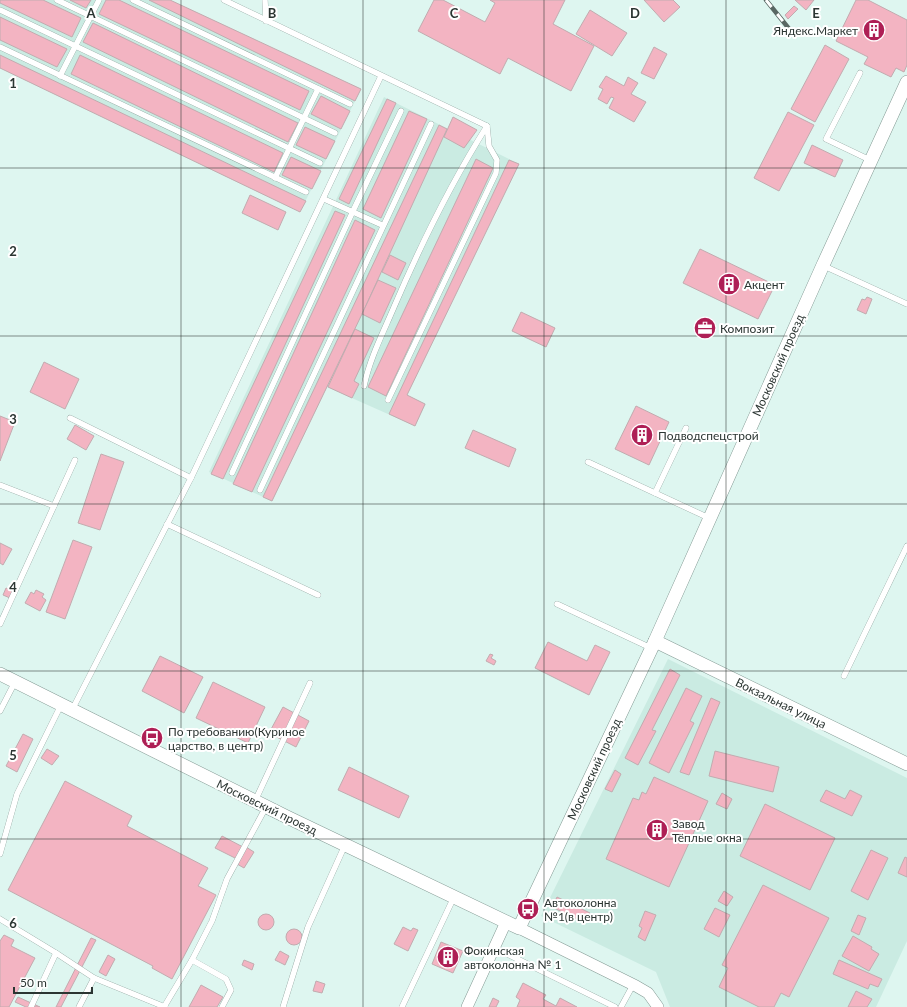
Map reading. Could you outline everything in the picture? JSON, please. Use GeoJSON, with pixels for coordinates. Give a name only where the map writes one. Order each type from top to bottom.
{"type":"FeatureCollection","features":[{"type":"Feature","properties":{"kind":"street","name":"Московский проезд"},"geometry":{"type":"LineString","coordinates":[[0,674],[260,804],[519,928],[653,644],[870,160],[907,82]]}},
{"type":"Feature","properties":{"kind":"street","name":"Вокзальная улица"},"geometry":{"type":"LineString","coordinates":[[653,644],[907,764]]}},
{"type":"Feature","properties":{"kind":"street"},"geometry":{"type":"LineString","coordinates":[[467,1007],[506,922]]}},
{"type":"Feature","properties":{"kind":"street"},"geometry":{"type":"LineString","coordinates":[[519,928],[648,993],[656,1006]]}},
{"type":"Feature","properties":{"kind":"lane"},"geometry":{"type":"LineString","coordinates":[[57,0],[335,133]]}},
{"type":"Feature","properties":{"kind":"lane"},"geometry":{"type":"LineString","coordinates":[[60,76],[99,0]]}},
{"type":"Feature","properties":{"kind":"lane"},"geometry":{"type":"LineString","coordinates":[[133,0],[350,104]]}},
{"type":"Feature","properties":{"kind":"lane"},"geometry":{"type":"LineString","coordinates":[[224,0],[488,126]]}},
{"type":"Feature","properties":{"kind":"lane"},"geometry":{"type":"LineString","coordinates":[[265,0],[266,21]]}},
{"type":"Feature","properties":{"kind":"lane"},"geometry":{"type":"LineString","coordinates":[[0,10],[320,163]]}},
{"type":"Feature","properties":{"kind":"lane"},"geometry":{"type":"LineString","coordinates":[[0,48],[306,192]]}},
{"type":"Feature","properties":{"kind":"lane"},"geometry":{"type":"LineString","coordinates":[[860,72],[826,139],[870,160]]}},
{"type":"Feature","properties":{"kind":"lane"},"geometry":{"type":"LineString","coordinates":[[0,854],[17,794],[66,708],[191,478],[381,76]]}},
{"type":"Feature","properties":{"kind":"lane"},"geometry":{"type":"LineString","coordinates":[[275,178],[305,119],[318,89]]}},
{"type":"Feature","properties":{"kind":"lane"},"geometry":{"type":"LineString","coordinates":[[232,473],[401,111]]}},
{"type":"Feature","properties":{"kind":"lane"},"geometry":{"type":"LineString","coordinates":[[260,490],[382,225],[431,124]]}},
{"type":"Feature","properties":{"kind":"lane"},"geometry":{"type":"LineString","coordinates":[[364,386],[368,366],[414,260],[464,164],[488,126]]}},
{"type":"Feature","properties":{"kind":"lane"},"geometry":{"type":"LineString","coordinates":[[388,400],[496,173],[497,160],[489,146],[488,126]]}},
{"type":"Feature","properties":{"kind":"lane"},"geometry":{"type":"LineString","coordinates":[[324,199],[382,225]]}},
{"type":"Feature","properties":{"kind":"lane"},"geometry":{"type":"LineString","coordinates":[[823,265],[907,304]]}},
{"type":"Feature","properties":{"kind":"lane"},"geometry":{"type":"LineString","coordinates":[[70,418],[191,478]]}},
{"type":"Feature","properties":{"kind":"lane"},"geometry":{"type":"LineString","coordinates":[[655,493],[686,428]]}},
{"type":"Feature","properties":{"kind":"lane"},"geometry":{"type":"LineString","coordinates":[[0,624],[74,460]]}},
{"type":"Feature","properties":{"kind":"lane"},"geometry":{"type":"LineString","coordinates":[[588,462],[709,518]]}},
{"type":"Feature","properties":{"kind":"lane"},"geometry":{"type":"LineString","coordinates":[[0,485],[54,506]]}},
{"type":"Feature","properties":{"kind":"lane"},"geometry":{"type":"LineString","coordinates":[[167,524],[318,595]]}},
{"type":"Feature","properties":{"kind":"lane"},"geometry":{"type":"LineString","coordinates":[[844,676],[907,546]]}},
{"type":"Feature","properties":{"kind":"lane"},"geometry":{"type":"LineString","coordinates":[[557,604],[653,644]]}},
{"type":"Feature","properties":{"kind":"lane"},"geometry":{"type":"LineString","coordinates":[[0,711],[15,681]]}},
{"type":"Feature","properties":{"kind":"lane"},"geometry":{"type":"LineString","coordinates":[[0,919],[94,978],[165,1007],[212,921],[227,879],[310,683]]}},
{"type":"Feature","properties":{"kind":"lane"},"geometry":{"type":"LineString","coordinates":[[283,1007],[308,926],[345,845]]}},
{"type":"Feature","properties":{"kind":"lane"},"geometry":{"type":"LineString","coordinates":[[402,1007],[454,897]]}},
{"type":"Feature","properties":{"kind":"lane"},"geometry":{"type":"LineString","coordinates":[[495,948],[616,1007]]}},
{"type":"Feature","properties":{"kind":"lane"},"geometry":{"type":"LineString","coordinates":[[31,1007],[56,953]]}},
{"type":"Feature","properties":{"kind":"lane"},"geometry":{"type":"LineString","coordinates":[[192,960],[226,979],[231,990],[222,1007]]}},
{"type":"Feature","properties":{"kind":"lane"},"geometry":{"type":"LineString","coordinates":[[79,1007],[94,978]]}},
{"type":"Feature","properties":{"kind":"lane"},"geometry":{"type":"LineString","coordinates":[[621,1007],[633,985]]}},
{"type":"Feature","properties":{"kind":"shaded area"},"geometry":{"type":"Polygon","coordinates":[[[0,0],[170,0],[361,89],[300,212],[0,68],[0,0]]]}},
{"type":"Feature","properties":{"kind":"shaded area"},"geometry":{"type":"Polygon","coordinates":[[[384,97],[519,164],[407,395],[426,404],[415,426],[327,387],[272,501],[209,472],[384,97]]]}},
{"type":"Feature","properties":{"kind":"shaded area"},"geometry":{"type":"Polygon","coordinates":[[[668,659],[907,778],[907,941],[876,1007],[670,1007],[656,972],[541,916],[668,659]]]}},
{"type":"Feature","properties":{"kind":"building"},"geometry":{"type":"Polygon","coordinates":[[[0,0],[43,0],[81,18],[72,37],[0,3],[0,0]]]}},
{"type":"Feature","properties":{"kind":"building"},"geometry":{"type":"Polygon","coordinates":[[[70,0],[91,0],[86,8],[70,0]]]}},
{"type":"Feature","properties":{"kind":"building"},"geometry":{"type":"Polygon","coordinates":[[[106,0],[119,0],[309,91],[300,110],[99,14],[106,0]]]}},
{"type":"Feature","properties":{"kind":"building"},"geometry":{"type":"Polygon","coordinates":[[[149,0],[170,0],[361,89],[355,101],[149,0]]]}},
{"type":"Feature","properties":{"kind":"building"},"geometry":{"type":"Polygon","coordinates":[[[434,0],[443,0],[485,22],[495,3],[490,0],[565,0],[553,24],[594,46],[571,91],[508,58],[500,74],[418,31],[434,0]]]}},
{"type":"Feature","properties":{"kind":"building"},"geometry":{"type":"Polygon","coordinates":[[[644,0],[673,0],[680,7],[664,22],[644,0]]]}},
{"type":"Feature","properties":{"kind":"building"},"geometry":{"type":"Polygon","coordinates":[[[795,0],[814,0],[806,10],[795,0]]]}},
{"type":"Feature","properties":{"kind":"building","name":"Яндекс.Маркет"},"geometry":{"type":"Polygon","coordinates":[[[856,0],[868,0],[907,20],[907,65],[904,72],[896,68],[891,77],[864,64],[868,57],[836,41],[856,0]]]}},
{"type":"Feature","properties":{"kind":"building"},"geometry":{"type":"Polygon","coordinates":[[[794,6],[798,9],[788,19],[785,15],[794,6]]]}},
{"type":"Feature","properties":{"kind":"building"},"geometry":{"type":"Polygon","coordinates":[[[590,10],[627,33],[612,56],[576,34],[590,10]]]}},
{"type":"Feature","properties":{"kind":"building"},"geometry":{"type":"Polygon","coordinates":[[[0,17],[67,49],[57,67],[0,40],[0,17]]]}},
{"type":"Feature","properties":{"kind":"building"},"geometry":{"type":"Polygon","coordinates":[[[93,23],[298,123],[288,142],[83,42],[93,23]]]}},
{"type":"Feature","properties":{"kind":"building"},"geometry":{"type":"Polygon","coordinates":[[[825,45],[849,59],[815,122],[791,109],[825,45]]]}},
{"type":"Feature","properties":{"kind":"building"},"geometry":{"type":"Polygon","coordinates":[[[654,47],[667,54],[654,79],[641,73],[654,47]]]}},
{"type":"Feature","properties":{"kind":"building"},"geometry":{"type":"Polygon","coordinates":[[[0,55],[306,201],[300,212],[0,68],[0,55]]]}},
{"type":"Feature","properties":{"kind":"building"},"geometry":{"type":"Polygon","coordinates":[[[80,55],[283,153],[274,172],[71,74],[80,55]]]}},
{"type":"Feature","properties":{"kind":"building"},"geometry":{"type":"Polygon","coordinates":[[[606,76],[624,86],[628,77],[638,83],[631,94],[646,102],[634,122],[609,108],[614,98],[611,97],[607,104],[598,99],[603,89],[599,87],[606,76]]]}},
{"type":"Feature","properties":{"kind":"building"},"geometry":{"type":"Polygon","coordinates":[[[321,96],[350,111],[341,129],[311,114],[321,96]]]}},
{"type":"Feature","properties":{"kind":"building"},"geometry":{"type":"Polygon","coordinates":[[[387,99],[396,103],[349,204],[339,199],[387,99]]]}},
{"type":"Feature","properties":{"kind":"building"},"geometry":{"type":"Polygon","coordinates":[[[409,111],[427,119],[381,218],[363,209],[409,111]]]}},
{"type":"Feature","properties":{"kind":"building"},"geometry":{"type":"Polygon","coordinates":[[[788,112],[814,125],[779,191],[754,178],[788,112]]]}},
{"type":"Feature","properties":{"kind":"building"},"geometry":{"type":"Polygon","coordinates":[[[453,117],[477,130],[464,148],[444,137],[453,117]]]}},
{"type":"Feature","properties":{"kind":"building"},"geometry":{"type":"Polygon","coordinates":[[[439,125],[447,129],[362,314],[272,501],[263,497],[439,125]]]}},
{"type":"Feature","properties":{"kind":"building"},"geometry":{"type":"Polygon","coordinates":[[[305,127],[335,141],[326,159],[296,145],[305,127]]]}},
{"type":"Feature","properties":{"kind":"building"},"geometry":{"type":"Polygon","coordinates":[[[812,145],[843,160],[835,177],[804,163],[812,145]]]}},
{"type":"Feature","properties":{"kind":"building"},"geometry":{"type":"Polygon","coordinates":[[[291,157],[321,171],[312,189],[282,175],[291,157]]]}},
{"type":"Feature","properties":{"kind":"building"},"geometry":{"type":"Polygon","coordinates":[[[476,159],[493,168],[386,396],[368,387],[476,159]]]}},
{"type":"Feature","properties":{"kind":"building"},"geometry":{"type":"Polygon","coordinates":[[[509,160],[519,164],[407,395],[425,404],[415,426],[389,414],[509,160]]]}},
{"type":"Feature","properties":{"kind":"building"},"geometry":{"type":"Polygon","coordinates":[[[250,195],[286,212],[278,230],[242,213],[250,195]]]}},
{"type":"Feature","properties":{"kind":"building"},"geometry":{"type":"Polygon","coordinates":[[[335,211],[345,215],[223,479],[211,474],[335,211]]]}},
{"type":"Feature","properties":{"kind":"building"},"geometry":{"type":"Polygon","coordinates":[[[355,220],[375,230],[252,492],[233,484],[355,220]]]}},
{"type":"Feature","properties":{"kind":"building","name":"Акцент"},"geometry":{"type":"Polygon","coordinates":[[[700,249],[775,285],[758,319],[683,283],[700,249]]]}},
{"type":"Feature","properties":{"kind":"building"},"geometry":{"type":"Polygon","coordinates":[[[390,255],[406,263],[398,280],[382,272],[390,255]]]}},
{"type":"Feature","properties":{"kind":"building"},"geometry":{"type":"Polygon","coordinates":[[[378,280],[396,288],[380,323],[362,314],[378,280]]]}},
{"type":"Feature","properties":{"kind":"building"},"geometry":{"type":"Polygon","coordinates":[[[867,297],[872,299],[866,314],[857,310],[862,299],[865,300],[867,297]]]}},
{"type":"Feature","properties":{"kind":"building"},"geometry":{"type":"Polygon","coordinates":[[[521,312],[555,328],[546,347],[512,331],[521,312]]]}},
{"type":"Feature","properties":{"kind":"building"},"geometry":{"type":"Polygon","coordinates":[[[355,329],[374,338],[354,381],[359,384],[352,398],[328,387],[355,329]]]}},
{"type":"Feature","properties":{"kind":"building"},"geometry":{"type":"Polygon","coordinates":[[[44,362],[79,379],[65,409],[30,392],[44,362]]]}},
{"type":"Feature","properties":{"kind":"building","name":"Подводспецстрой"},"geometry":{"type":"Polygon","coordinates":[[[636,406],[669,422],[649,465],[615,449],[636,406]]]}},
{"type":"Feature","properties":{"kind":"building"},"geometry":{"type":"Polygon","coordinates":[[[0,416],[15,422],[0,461],[0,416]]]}},
{"type":"Feature","properties":{"kind":"building"},"geometry":{"type":"Polygon","coordinates":[[[75,425],[94,436],[86,450],[67,439],[75,425]]]}},
{"type":"Feature","properties":{"kind":"building"},"geometry":{"type":"Polygon","coordinates":[[[473,430],[516,449],[509,467],[465,448],[473,430]]]}},
{"type":"Feature","properties":{"kind":"building"},"geometry":{"type":"Polygon","coordinates":[[[101,454],[124,462],[100,530],[78,523],[101,454]]]}},
{"type":"Feature","properties":{"kind":"building"},"geometry":{"type":"Polygon","coordinates":[[[73,540],[92,547],[65,619],[46,612],[73,540]]]}},
{"type":"Feature","properties":{"kind":"building"},"geometry":{"type":"Polygon","coordinates":[[[0,543],[12,549],[3,565],[0,563],[0,543]]]}},
{"type":"Feature","properties":{"kind":"building"},"geometry":{"type":"Polygon","coordinates":[[[6,588],[13,591],[10,598],[3,595],[6,588]]]}},
{"type":"Feature","properties":{"kind":"building"},"geometry":{"type":"Polygon","coordinates":[[[36,590],[44,594],[42,597],[46,600],[40,611],[25,603],[31,592],[34,594],[36,590]]]}},
{"type":"Feature","properties":{"kind":"building"},"geometry":{"type":"Polygon","coordinates":[[[548,642],[587,661],[595,645],[610,652],[589,695],[535,668],[548,642]]]}},
{"type":"Feature","properties":{"kind":"building"},"geometry":{"type":"Polygon","coordinates":[[[490,654],[493,655],[491,658],[496,661],[494,665],[486,661],[490,654]]]}},
{"type":"Feature","properties":{"kind":"building"},"geometry":{"type":"Polygon","coordinates":[[[160,656],[203,677],[184,713],[142,691],[160,656]]]}},
{"type":"Feature","properties":{"kind":"building"},"geometry":{"type":"Polygon","coordinates":[[[670,669],[680,675],[652,730],[656,731],[638,765],[625,758],[670,669]]]}},
{"type":"Feature","properties":{"kind":"building"},"geometry":{"type":"Polygon","coordinates":[[[213,682],[265,707],[248,743],[196,718],[213,682]]]}},
{"type":"Feature","properties":{"kind":"building"},"geometry":{"type":"Polygon","coordinates":[[[686,688],[702,696],[690,721],[694,723],[669,773],[649,763],[686,688]]]}},
{"type":"Feature","properties":{"kind":"building"},"geometry":{"type":"Polygon","coordinates":[[[711,698],[720,702],[689,775],[680,772],[711,698]]]}},
{"type":"Feature","properties":{"kind":"building"},"geometry":{"type":"Polygon","coordinates":[[[283,707],[309,721],[296,747],[269,733],[283,707]]]}},
{"type":"Feature","properties":{"kind":"building"},"geometry":{"type":"Polygon","coordinates":[[[23,734],[33,739],[17,772],[6,766],[23,734]]]}},
{"type":"Feature","properties":{"kind":"building"},"geometry":{"type":"Polygon","coordinates":[[[47,749],[59,756],[52,765],[41,758],[47,749]]]}},
{"type":"Feature","properties":{"kind":"building"},"geometry":{"type":"Polygon","coordinates":[[[715,751],[779,767],[773,792],[709,776],[715,751]]]}},
{"type":"Feature","properties":{"kind":"building"},"geometry":{"type":"Polygon","coordinates":[[[349,767],[409,796],[399,818],[338,790],[349,767]]]}},
{"type":"Feature","properties":{"kind":"building"},"geometry":{"type":"Polygon","coordinates":[[[615,770],[621,774],[612,792],[605,789],[615,770]]]}},
{"type":"Feature","properties":{"kind":"building","name":"Завод Тёплые окна"},"geometry":{"type":"Polygon","coordinates":[[[654,777],[708,801],[669,887],[606,859],[633,798],[639,800],[642,792],[646,794],[654,777]]]}},
{"type":"Feature","properties":{"kind":"building"},"geometry":{"type":"Polygon","coordinates":[[[65,781],[132,816],[127,826],[208,868],[198,886],[216,895],[172,979],[152,968],[153,966],[8,890],[65,781]]]}},
{"type":"Feature","properties":{"kind":"building"},"geometry":{"type":"Polygon","coordinates":[[[826,790],[845,799],[850,790],[862,796],[852,816],[820,801],[826,790]]]}},
{"type":"Feature","properties":{"kind":"building"},"geometry":{"type":"Polygon","coordinates":[[[722,793],[732,799],[727,809],[716,804],[722,793]]]}},
{"type":"Feature","properties":{"kind":"building"},"geometry":{"type":"Polygon","coordinates":[[[765,804],[835,838],[810,890],[740,856],[765,804]]]}},
{"type":"Feature","properties":{"kind":"building"},"geometry":{"type":"Polygon","coordinates":[[[222,836],[243,847],[237,859],[215,848],[222,836]]]}},
{"type":"Feature","properties":{"kind":"building"},"geometry":{"type":"Polygon","coordinates":[[[246,847],[254,852],[244,868],[237,864],[246,847]]]}},
{"type":"Feature","properties":{"kind":"building"},"geometry":{"type":"Polygon","coordinates":[[[871,850],[888,858],[868,900],[851,891],[871,850]]]}},
{"type":"Feature","properties":{"kind":"building"},"geometry":{"type":"Polygon","coordinates":[[[905,857],[907,858],[907,877],[898,873],[905,857]]]}},
{"type":"Feature","properties":{"kind":"building"},"geometry":{"type":"Polygon","coordinates":[[[763,885],[829,918],[789,997],[781,993],[774,1007],[759,1007],[719,987],[728,968],[722,965],[763,885]]]}},
{"type":"Feature","properties":{"kind":"building"},"geometry":{"type":"Polygon","coordinates":[[[724,891],[733,897],[727,906],[718,901],[724,891]]]}},
{"type":"Feature","properties":{"kind":"building"},"geometry":{"type":"Polygon","coordinates":[[[557,897],[590,913],[585,923],[552,907],[557,897]]]}},
{"type":"Feature","properties":{"kind":"building"},"geometry":{"type":"Polygon","coordinates":[[[715,908],[730,915],[719,937],[704,929],[715,908]]]}},
{"type":"Feature","properties":{"kind":"building"},"geometry":{"type":"Polygon","coordinates":[[[645,911],[656,915],[645,941],[638,937],[642,928],[639,926],[645,911]]]}},
{"type":"Feature","properties":{"kind":"building"},"geometry":{"type":"Polygon","coordinates":[[[263,914],[269,914],[274,919],[272,928],[269,930],[263,930],[258,925],[258,919],[263,914]]]}},
{"type":"Feature","properties":{"kind":"building"},"geometry":{"type":"Polygon","coordinates":[[[858,915],[866,918],[859,935],[851,931],[858,915]]]}},
{"type":"Feature","properties":{"kind":"building"},"geometry":{"type":"Polygon","coordinates":[[[403,927],[411,931],[413,928],[418,930],[408,951],[394,944],[403,927]]]}},
{"type":"Feature","properties":{"kind":"building"},"geometry":{"type":"Polygon","coordinates":[[[291,929],[297,929],[302,934],[300,943],[297,945],[291,945],[286,940],[286,934],[291,929]]]}},
{"type":"Feature","properties":{"kind":"building"},"geometry":{"type":"Polygon","coordinates":[[[4,935],[14,940],[11,946],[35,958],[9,1007],[0,1007],[0,941],[4,935]]]}},
{"type":"Feature","properties":{"kind":"building"},"geometry":{"type":"Polygon","coordinates":[[[853,936],[872,947],[871,949],[879,954],[869,971],[842,956],[853,936]]]}},
{"type":"Feature","properties":{"kind":"building"},"geometry":{"type":"Polygon","coordinates":[[[91,938],[96,940],[61,1007],[56,1007],[91,938]]]}},
{"type":"Feature","properties":{"kind":"building","name":"Фокинская автоколонна № 1"},"geometry":{"type":"Polygon","coordinates":[[[441,942],[463,951],[453,973],[432,964],[441,942]]]}},
{"type":"Feature","properties":{"kind":"building"},"geometry":{"type":"Polygon","coordinates":[[[280,951],[289,956],[285,965],[275,960],[280,951]]]}},
{"type":"Feature","properties":{"kind":"building"},"geometry":{"type":"Polygon","coordinates":[[[108,955],[115,959],[106,976],[99,972],[108,955]]]}},
{"type":"Feature","properties":{"kind":"building"},"geometry":{"type":"Polygon","coordinates":[[[244,960],[254,964],[252,970],[242,965],[244,960]]]}},
{"type":"Feature","properties":{"kind":"building"},"geometry":{"type":"Polygon","coordinates":[[[839,960],[882,979],[878,987],[870,984],[868,989],[833,974],[839,960]]]}},
{"type":"Feature","properties":{"kind":"building"},"geometry":{"type":"Polygon","coordinates":[[[316,981],[325,984],[322,993],[313,991],[316,981]]]}},
{"type":"Feature","properties":{"kind":"building"},"geometry":{"type":"Polygon","coordinates":[[[523,983],[546,995],[543,999],[556,1006],[560,998],[577,1007],[517,1007],[520,1000],[516,997],[523,983]]]}},
{"type":"Feature","properties":{"kind":"building"},"geometry":{"type":"Polygon","coordinates":[[[201,985],[223,997],[217,1007],[189,1007],[201,985]]]}},
{"type":"Feature","properties":{"kind":"building"},"geometry":{"type":"Polygon","coordinates":[[[856,991],[872,999],[867,1007],[848,1007],[856,991]]]}},
{"type":"Feature","properties":{"kind":"building"},"geometry":{"type":"Polygon","coordinates":[[[18,997],[40,1007],[26,1007],[15,1002],[18,997]]]}},
{"type":"Feature","properties":{"kind":"building"},"geometry":{"type":"Polygon","coordinates":[[[493,998],[499,1001],[496,1007],[489,1007],[493,998]]]}},
{"type":"Feature","properties":{"kind":"railway"},"geometry":{"type":"LineString","coordinates":[[766,0],[794,35]]}},
{"type":"Feature","properties":{"kind":"place","name":"Яндекс.Маркет"},"geometry":{"type":"Point","coordinates":[874,30]}},
{"type":"Feature","properties":{"kind":"place","name":"Акцент"},"geometry":{"type":"Point","coordinates":[729,284]}},
{"type":"Feature","properties":{"kind":"place","name":"Композит"},"geometry":{"type":"Point","coordinates":[705,328]}},
{"type":"Feature","properties":{"kind":"place","name":"Подводспецстрой"},"geometry":{"type":"Point","coordinates":[642,435]}},
{"type":"Feature","properties":{"kind":"place","name":"По требованию(Куриное царство, в центр)"},"geometry":{"type":"Point","coordinates":[152,738]}},
{"type":"Feature","properties":{"kind":"place","name":"Завод Тёплые окна"},"geometry":{"type":"Point","coordinates":[657,830]}},
{"type":"Feature","properties":{"kind":"place","name":"Автоколонна №1(в центр)"},"geometry":{"type":"Point","coordinates":[528,909]}},
{"type":"Feature","properties":{"kind":"place","name":"Фокинская автоколонна № 1"},"geometry":{"type":"Point","coordinates":[448,957]}}]}
